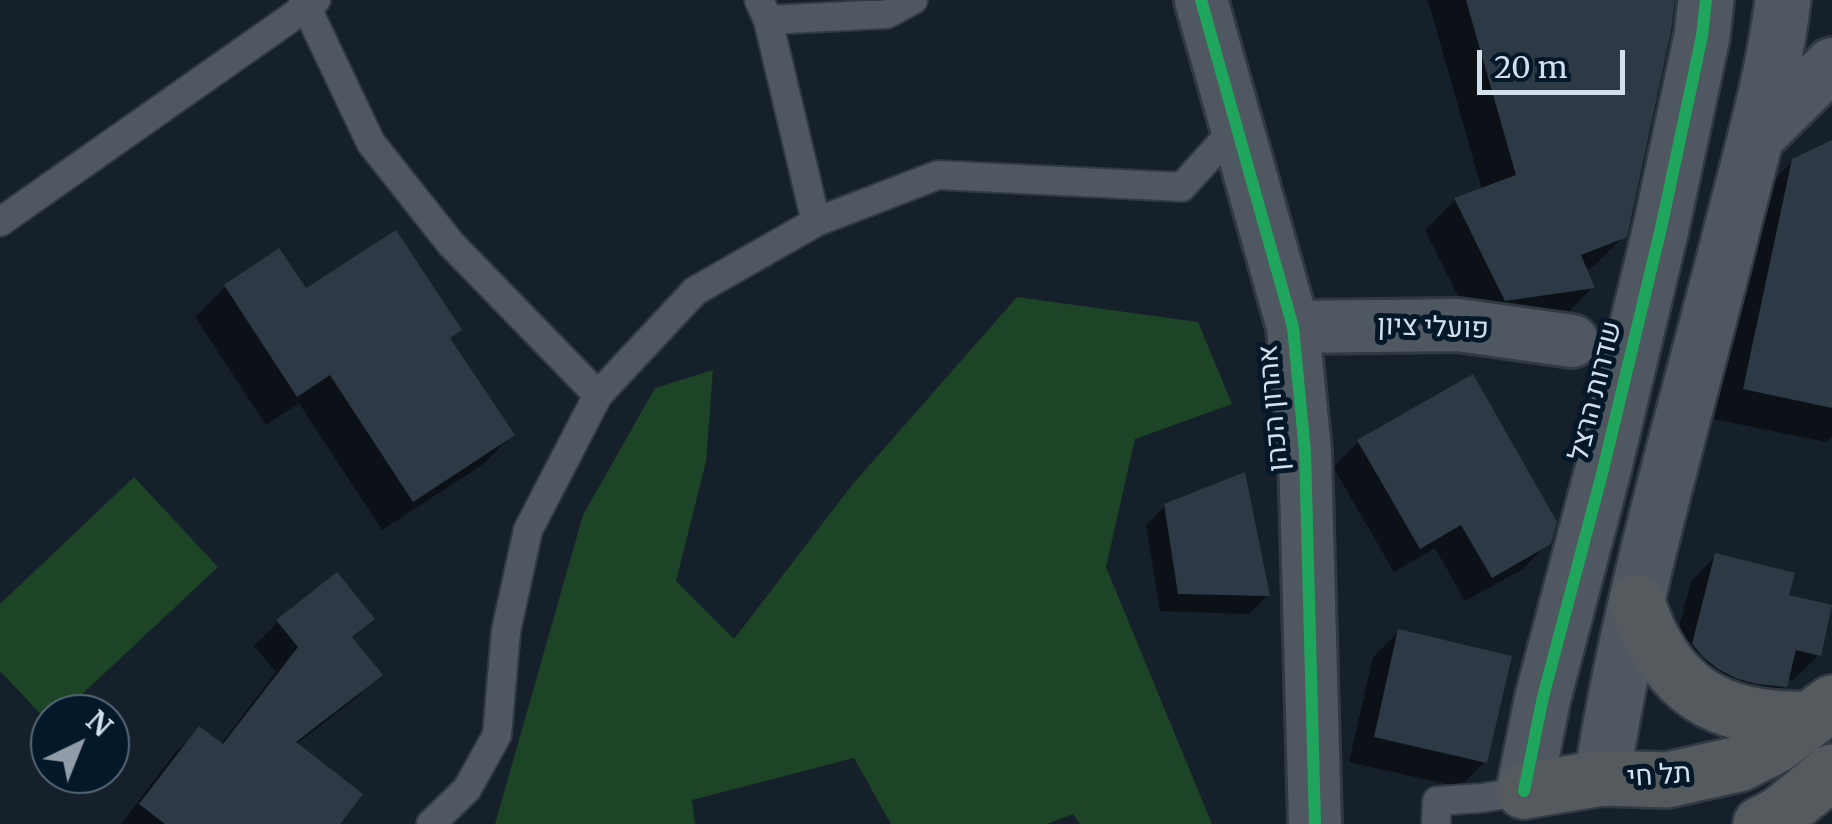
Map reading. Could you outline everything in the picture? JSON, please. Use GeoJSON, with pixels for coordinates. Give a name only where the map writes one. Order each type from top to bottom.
{"type":"FeatureCollection","features":[{"type":"Feature","properties":{"kind":"main road"},"geometry":{"type":"LineString","coordinates":[[1637,602],[1646,630],[1668,667],[1697,693],[1726,707],[1782,720],[1821,711]]}},
{"type":"Feature","properties":{"kind":"main road","name":"תל חי"},"geometry":{"type":"LineString","coordinates":[[1521,808],[1599,801],[1739,764],[1774,746],[1821,711]]}},
{"type":"Feature","properties":{"kind":"main road"},"geometry":{"type":"LineString","coordinates":[[1761,824],[1780,815],[1832,772]]}},
{"type":"Feature","properties":{"kind":"main road"},"geometry":{"type":"LineString","coordinates":[[1521,808],[1570,824]]}},
{"type":"Feature","properties":{"kind":"street","name":"אהרון הכהן"},"geometry":{"type":"LineString","coordinates":[[1201,0],[1292,327],[1305,452],[1315,824]]}},
{"type":"Feature","properties":{"kind":"street","name":"שדרות הרצל"},"geometry":{"type":"LineString","coordinates":[[1521,808],[1543,697],[1661,228],[1702,36],[1706,0]]}},
{"type":"Feature","properties":{"kind":"street"},"geometry":{"type":"LineString","coordinates":[[1599,801],[1611,722],[1637,602],[1754,140],[1778,40],[1783,0]]}},
{"type":"Feature","properties":{"kind":"street"},"geometry":{"type":"LineString","coordinates":[[1754,140],[1832,64]]}},
{"type":"Feature","properties":{"kind":"street","name":"פועלי ציון"},"geometry":{"type":"LineString","coordinates":[[1292,327],[1458,324],[1572,341]]}},
{"type":"Feature","properties":{"kind":"lane"},"geometry":{"type":"LineString","coordinates":[[816,222],[763,10],[887,14],[912,0]]}},
{"type":"Feature","properties":{"kind":"lane"},"geometry":{"type":"LineString","coordinates":[[1754,140],[1757,0]]}},
{"type":"Feature","properties":{"kind":"lane"},"geometry":{"type":"LineString","coordinates":[[0,222],[308,2],[371,143],[452,244],[598,395]]}},
{"type":"Feature","properties":{"kind":"lane"},"geometry":{"type":"LineString","coordinates":[[431,824],[467,789],[497,735],[506,631],[528,530],[598,395],[694,291],[816,222],[938,175],[1182,187],[1236,127]]}},
{"type":"Feature","properties":{"kind":"lane"},"geometry":{"type":"LineString","coordinates":[[1436,824],[1437,801],[1482,798],[1521,808]]}},
{"type":"Feature","properties":{"kind":"green space"},"geometry":{"type":"Polygon","coordinates":[[[1017,297],[1198,322],[1232,404],[1135,439],[1106,567],[1212,824],[1080,824],[1073,814],[1047,824],[891,824],[854,758],[692,800],[695,824],[495,824],[583,515],[655,388],[713,370],[706,461],[676,581],[734,639],[852,485],[1017,297]]]}},
{"type":"Feature","properties":{"kind":"green space"},"geometry":{"type":"Polygon","coordinates":[[[134,477],[218,567],[82,694],[30,694],[30,703],[0,671],[0,604],[134,477]]]}},
{"type":"Feature","properties":{"kind":"building"},"geometry":{"type":"Polygon","coordinates":[[[1466,0],[1675,0],[1627,237],[1581,255],[1595,288],[1505,301],[1454,198],[1516,175],[1466,0]]]}},
{"type":"Feature","properties":{"kind":"building"},"geometry":{"type":"Polygon","coordinates":[[[1832,140],[1832,408],[1743,389],[1792,159],[1832,140]]]}},
{"type":"Feature","properties":{"kind":"building"},"geometry":{"type":"Polygon","coordinates":[[[396,230],[462,330],[450,338],[515,435],[413,502],[330,375],[297,397],[224,285],[279,248],[306,288],[396,230]]]}},
{"type":"Feature","properties":{"kind":"building"},"geometry":{"type":"Polygon","coordinates":[[[1473,374],[1557,522],[1551,544],[1492,578],[1461,525],[1420,549],[1357,440],[1473,374]]]}},
{"type":"Feature","properties":{"kind":"building"},"geometry":{"type":"Polygon","coordinates":[[[1245,472],[1270,596],[1178,594],[1164,504],[1245,472]]]}},
{"type":"Feature","properties":{"kind":"building"},"geometry":{"type":"Polygon","coordinates":[[[1715,553],[1795,573],[1789,595],[1832,605],[1821,656],[1796,650],[1787,687],[1735,678],[1718,669],[1692,644],[1715,553]]]}},
{"type":"Feature","properties":{"kind":"building"},"geometry":{"type":"Polygon","coordinates":[[[337,572],[375,619],[352,637],[383,675],[296,742],[363,794],[340,824],[165,824],[139,804],[199,726],[223,744],[298,647],[276,620],[337,572]]]}},
{"type":"Feature","properties":{"kind":"building"},"geometry":{"type":"Polygon","coordinates":[[[1398,629],[1512,656],[1487,763],[1374,737],[1398,629]]]}},
{"type":"Feature","properties":{"kind":"cycle path"},"geometry":{"type":"LineString","coordinates":[[1201,0],[1293,327],[1305,452],[1315,824]]}},
{"type":"Feature","properties":{"kind":"cycle path"},"geometry":{"type":"LineString","coordinates":[[1524,791],[1543,697],[1661,228],[1702,36],[1706,0]]}}]}
